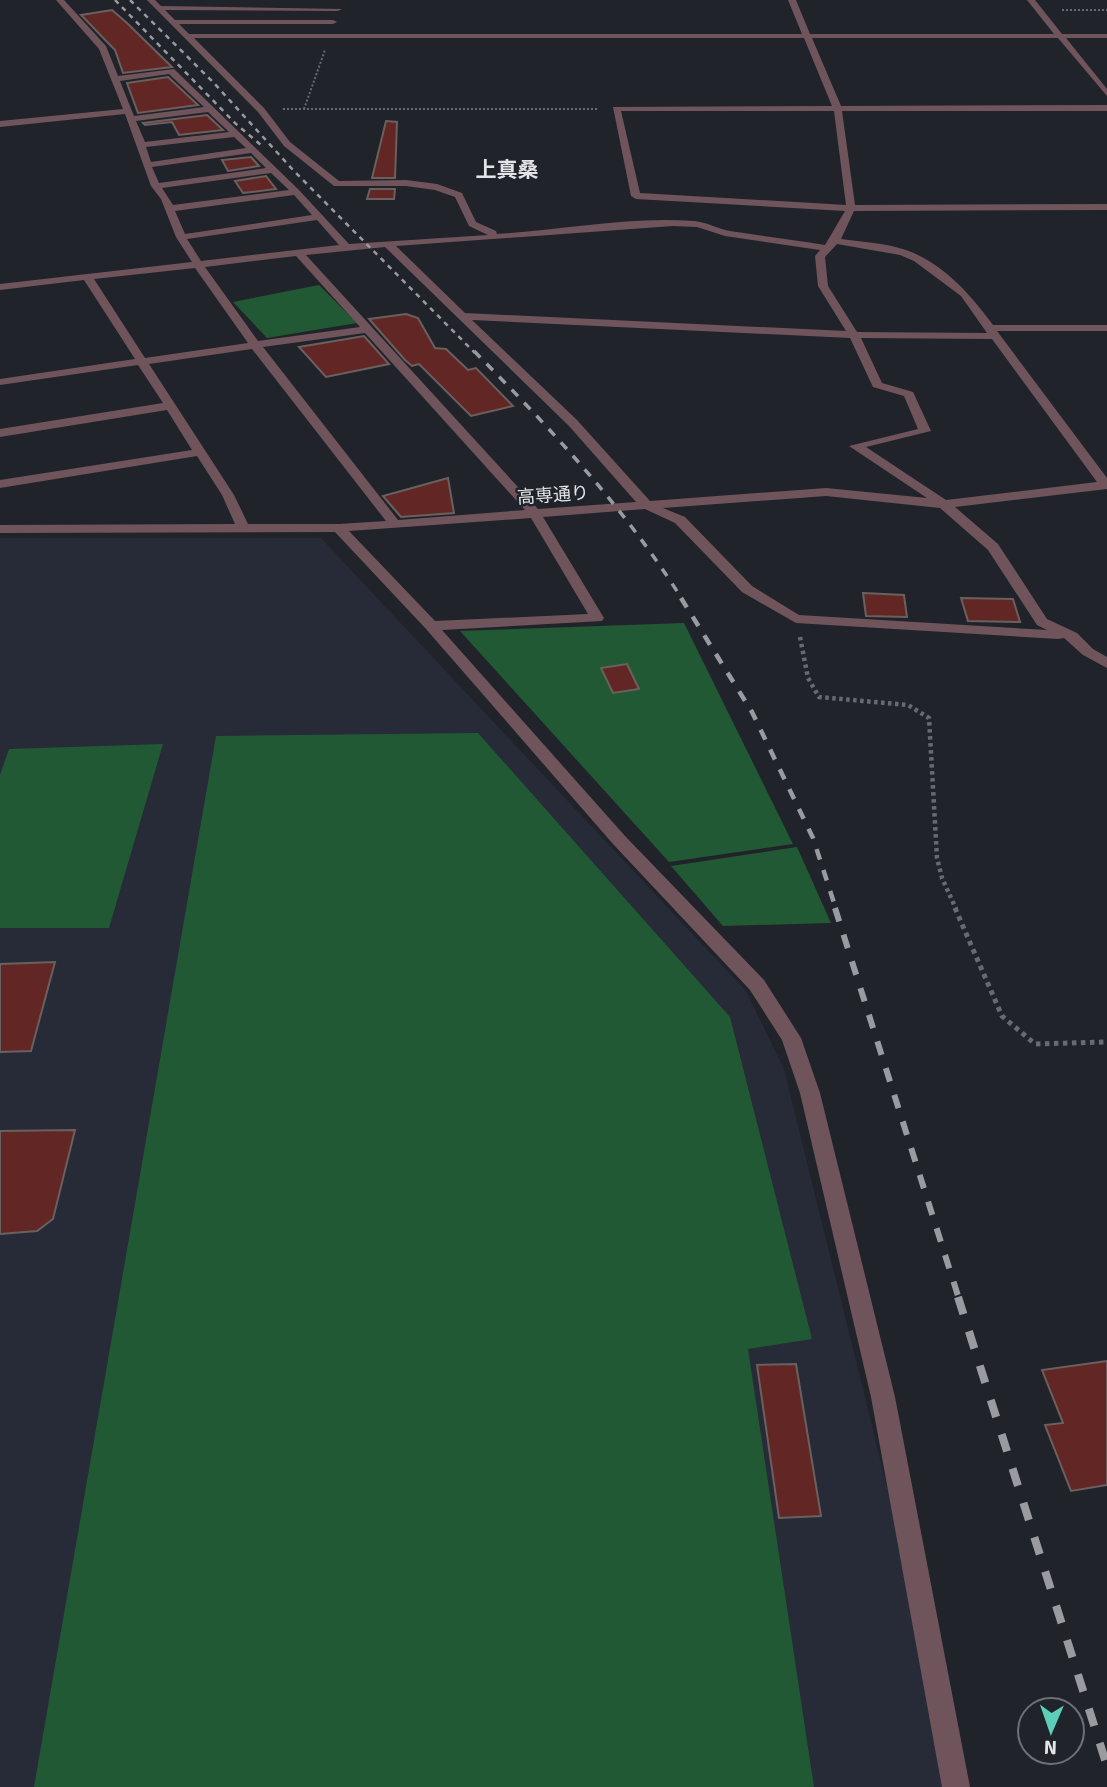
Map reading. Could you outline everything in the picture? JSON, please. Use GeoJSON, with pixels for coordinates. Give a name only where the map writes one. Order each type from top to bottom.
{"type":"FeatureCollection","features":[{"type":"Feature","properties":{"kind":"street"},"geometry":{"type":"LineString","coordinates":[[60,0],[103,48],[156,186],[166,200],[181,237],[198,264],[256,345],[395,524]]}},
{"type":"Feature","properties":{"kind":"street"},"geometry":{"type":"LineString","coordinates":[[151,0],[261,110],[287,144],[337,184],[406,183],[438,187],[459,195],[466,217],[475,228],[510,237]]}},
{"type":"Feature","properties":{"kind":"street"},"geometry":{"type":"LineString","coordinates":[[330,36],[342,0]]}},
{"type":"Feature","properties":{"kind":"street"},"geometry":{"type":"LineString","coordinates":[[792,0],[838,110],[851,208],[820,256],[823,286],[854,335],[877,385],[909,394],[925,431],[855,446],[944,504],[993,547],[1042,622],[1072,636],[1088,652],[1107,663]]}},
{"type":"Feature","properties":{"kind":"street"},"geometry":{"type":"LineString","coordinates":[[1031,0],[1107,94]]}},
{"type":"Feature","properties":{"kind":"street"},"geometry":{"type":"LineString","coordinates":[[160,9],[338,9]]}},
{"type":"Feature","properties":{"kind":"street"},"geometry":{"type":"LineString","coordinates":[[173,22],[333,22]]}},
{"type":"Feature","properties":{"kind":"street"},"geometry":{"type":"LineString","coordinates":[[185,36],[1107,36]]}},
{"type":"Feature","properties":{"kind":"street"},"geometry":{"type":"LineString","coordinates":[[114,79],[171,71],[320,216],[347,248]]}},
{"type":"Feature","properties":{"kind":"street"},"geometry":{"type":"LineString","coordinates":[[1107,108],[616,109],[636,196],[851,208],[1107,207]]}},
{"type":"Feature","properties":{"kind":"street"},"geometry":{"type":"LineString","coordinates":[[0,124],[211,109]]}},
{"type":"Feature","properties":{"kind":"street"},"geometry":{"type":"LineString","coordinates":[[140,145],[236,134]]}},
{"type":"Feature","properties":{"kind":"street"},"geometry":{"type":"LineString","coordinates":[[147,164],[253,150]]}},
{"type":"Feature","properties":{"kind":"street"},"geometry":{"type":"LineString","coordinates":[[156,186],[274,170]]}},
{"type":"Feature","properties":{"kind":"street"},"geometry":{"type":"LineString","coordinates":[[168,209],[296,192]]}},
{"type":"Feature","properties":{"kind":"street"},"geometry":{"type":"LineString","coordinates":[[181,237],[320,216]]}},
{"type":"Feature","properties":{"kind":"street"},"geometry":{"type":"LineString","coordinates":[[0,287],[388,244],[560,233],[591,226],[673,223],[902,252],[918,259],[965,294],[1107,485]]}},
{"type":"Feature","properties":{"kind":"street"},"geometry":{"type":"LineString","coordinates":[[388,244],[572,423],[646,505],[680,520],[747,589],[796,619],[1072,636]]}},
{"type":"Feature","properties":{"kind":"street"},"geometry":{"type":"LineString","coordinates":[[299,253],[535,514],[597,618],[431,626]]}},
{"type":"Feature","properties":{"kind":"street"},"geometry":{"type":"LineString","coordinates":[[87,277],[228,495],[243,527]]}},
{"type":"Feature","properties":{"kind":"street"},"geometry":{"type":"LineString","coordinates":[[463,316],[854,335],[1107,328]]}},
{"type":"Feature","properties":{"kind":"street"},"geometry":{"type":"LineString","coordinates":[[0,382],[367,329]]}},
{"type":"Feature","properties":{"kind":"street"},"geometry":{"type":"LineString","coordinates":[[0,433],[168,406]]}},
{"type":"Feature","properties":{"kind":"street"},"geometry":{"type":"LineString","coordinates":[[0,484],[200,452]]}},
{"type":"Feature","properties":{"kind":"street","name":"高専通り"},"geometry":{"type":"LineString","coordinates":[[0,529],[339,528],[826,492],[944,504],[1107,485]]}},
{"type":"Feature","properties":{"kind":"street"},"geometry":{"type":"LineString","coordinates":[[339,528],[431,626],[619,840],[757,985],[791,1038],[810,1093],[883,1397],[956,1787]]}},
{"type":"Feature","properties":{"kind":"path"},"geometry":{"type":"LineString","coordinates":[[1038,10],[1107,10]]}},
{"type":"Feature","properties":{"kind":"path"},"geometry":{"type":"LineString","coordinates":[[304,109],[330,36]]}},
{"type":"Feature","properties":{"kind":"path"},"geometry":{"type":"LineString","coordinates":[[261,110],[616,109]]}},
{"type":"Feature","properties":{"kind":"path"},"geometry":{"type":"LineString","coordinates":[[796,619],[808,678],[819,697],[908,705],[929,718],[937,858],[942,878],[1002,1016],[1035,1044],[1107,1042]]}},
{"type":"Feature","properties":{"kind":"shaded area"},"geometry":{"type":"Polygon","coordinates":[[[0,538],[321,538],[746,991],[784,1069],[890,1499],[948,1787],[0,1787],[0,538]]]}},
{"type":"Feature","properties":{"kind":"green space"},"geometry":{"type":"Polygon","coordinates":[[[319,285],[357,323],[267,338],[233,302],[319,285]]]}},
{"type":"Feature","properties":{"kind":"green space"},"geometry":{"type":"Polygon","coordinates":[[[684,623],[793,844],[669,862],[460,631],[684,623]]]}},
{"type":"Feature","properties":{"kind":"green space"},"geometry":{"type":"Polygon","coordinates":[[[478,733],[730,1017],[812,1339],[748,1349],[814,1787],[34,1787],[216,736],[478,733]]]}},
{"type":"Feature","properties":{"kind":"green space"},"geometry":{"type":"Polygon","coordinates":[[[163,744],[109,928],[0,928],[0,775],[9,749],[163,744]]]}},
{"type":"Feature","properties":{"kind":"green space"},"geometry":{"type":"Polygon","coordinates":[[[797,847],[831,923],[723,926],[671,866],[797,847]]]}},
{"type":"Feature","properties":{"kind":"building"},"geometry":{"type":"Polygon","coordinates":[[[112,10],[172,67],[123,73],[115,50],[81,15],[112,10]]]}},
{"type":"Feature","properties":{"kind":"building"},"geometry":{"type":"Polygon","coordinates":[[[168,77],[198,105],[138,113],[127,83],[168,77]]]}},
{"type":"Feature","properties":{"kind":"building"},"geometry":{"type":"Polygon","coordinates":[[[207,115],[223,130],[179,135],[172,122],[143,123],[207,115]]]}},
{"type":"Feature","properties":{"kind":"building"},"geometry":{"type":"Polygon","coordinates":[[[386,121],[397,122],[395,178],[372,178],[386,121]]]}},
{"type":"Feature","properties":{"kind":"building"},"geometry":{"type":"Polygon","coordinates":[[[251,157],[259,166],[228,171],[222,160],[251,157]]]}},
{"type":"Feature","properties":{"kind":"building"},"geometry":{"type":"Polygon","coordinates":[[[266,176],[276,189],[243,193],[235,181],[266,176]]]}},
{"type":"Feature","properties":{"kind":"building"},"geometry":{"type":"Polygon","coordinates":[[[370,189],[395,189],[394,199],[367,199],[370,189]]]}},
{"type":"Feature","properties":{"kind":"building"},"geometry":{"type":"Polygon","coordinates":[[[406,314],[418,318],[435,348],[446,349],[468,370],[476,368],[513,406],[471,416],[419,364],[412,366],[405,360],[369,319],[406,314]]]}},
{"type":"Feature","properties":{"kind":"building"},"geometry":{"type":"Polygon","coordinates":[[[364,336],[389,364],[326,377],[299,347],[364,336]]]}},
{"type":"Feature","properties":{"kind":"building"},"geometry":{"type":"Polygon","coordinates":[[[448,478],[454,513],[401,517],[383,496],[448,478]]]}},
{"type":"Feature","properties":{"kind":"building"},"geometry":{"type":"Polygon","coordinates":[[[863,593],[904,595],[907,617],[866,616],[863,593]]]}},
{"type":"Feature","properties":{"kind":"building"},"geometry":{"type":"Polygon","coordinates":[[[961,598],[1013,599],[1020,622],[968,621],[961,598]]]}},
{"type":"Feature","properties":{"kind":"building"},"geometry":{"type":"Polygon","coordinates":[[[627,664],[639,689],[613,693],[601,668],[627,664]]]}},
{"type":"Feature","properties":{"kind":"building"},"geometry":{"type":"Polygon","coordinates":[[[55,962],[31,1051],[0,1052],[0,964],[55,962]]]}},
{"type":"Feature","properties":{"kind":"building"},"geometry":{"type":"Polygon","coordinates":[[[75,1130],[53,1219],[37,1231],[0,1234],[0,1131],[75,1130]]]}},
{"type":"Feature","properties":{"kind":"building"},"geometry":{"type":"Polygon","coordinates":[[[1107,1361],[1107,1485],[1071,1491],[1045,1425],[1063,1423],[1042,1370],[1107,1361]]]}},
{"type":"Feature","properties":{"kind":"building"},"geometry":{"type":"Polygon","coordinates":[[[796,1364],[821,1516],[779,1518],[757,1365],[796,1364]]]}},
{"type":"Feature","properties":{"kind":"railway"},"geometry":{"type":"LineString","coordinates":[[115,0],[236,124],[261,145]]}},
{"type":"Feature","properties":{"kind":"railway"},"geometry":{"type":"LineString","coordinates":[[130,0],[213,82],[294,171],[475,353]]}},
{"type":"Feature","properties":{"kind":"railway"},"geometry":{"type":"LineString","coordinates":[[474,351],[585,469],[636,532],[682,599]]}},
{"type":"Feature","properties":{"kind":"railway"},"geometry":{"type":"LineString","coordinates":[[681,598],[752,712],[813,838],[836,909]]}},
{"type":"Feature","properties":{"kind":"railway"},"geometry":{"type":"LineString","coordinates":[[835,908],[959,1299]]}},
{"type":"Feature","properties":{"kind":"railway"},"geometry":{"type":"LineString","coordinates":[[958,1297],[1107,1766]]}},
{"type":"Feature","properties":{"kind":"district","name":"上真桑"},"geometry":{"type":"Point","coordinates":[507,170]}}]}
